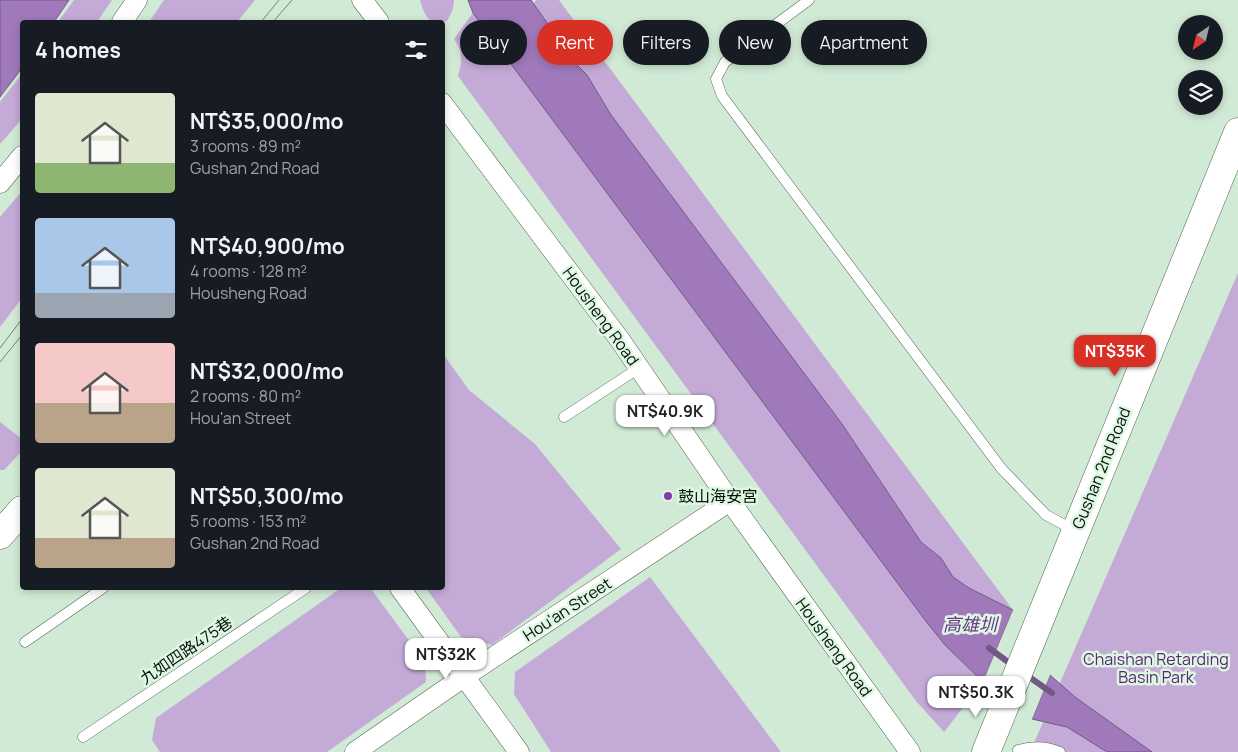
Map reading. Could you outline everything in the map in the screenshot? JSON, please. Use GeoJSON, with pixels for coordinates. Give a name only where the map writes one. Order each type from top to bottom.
{"type":"FeatureCollection","features":[{"type":"Feature","properties":{"kind":"street"},"geometry":{"type":"LineString","coordinates":[[123,20],[137,0]]}},
{"type":"Feature","properties":{"kind":"street"},"geometry":{"type":"LineString","coordinates":[[362,0],[377,20]]}},
{"type":"Feature","properties":{"kind":"street","name":"Housheng Road"},"geometry":{"type":"LineString","coordinates":[[445,107],[620,340],[730,501],[910,752]]}},
{"type":"Feature","properties":{"kind":"street","name":"Gushan 2nd Road"},"geometry":{"type":"LineString","coordinates":[[986,752],[1238,132]]}},
{"type":"Feature","properties":{"kind":"street"},"geometry":{"type":"LineString","coordinates":[[0,183],[20,158]]}},
{"type":"Feature","properties":{"kind":"street","name":"Hou'an Street"},"geometry":{"type":"LineString","coordinates":[[355,752],[465,676],[730,501]]}},
{"type":"Feature","properties":{"kind":"street"},"geometry":{"type":"LineString","coordinates":[[0,536],[20,512]]}},
{"type":"Feature","properties":{"kind":"street"},"geometry":{"type":"LineString","coordinates":[[401,590],[519,752]]}},
{"type":"Feature","properties":{"kind":"lane"},"geometry":{"type":"LineString","coordinates":[[809,0],[726,62],[716,79],[722,96],[1001,468],[1046,515],[1075,531]]}},
{"type":"Feature","properties":{"kind":"lane"},"geometry":{"type":"LineString","coordinates":[[564,417],[639,368]]}},
{"type":"Feature","properties":{"kind":"lane"},"geometry":{"type":"LineString","coordinates":[[25,642],[100,590]]}},
{"type":"Feature","properties":{"kind":"lane","name":"九如四路475巷"},"geometry":{"type":"LineString","coordinates":[[83,737],[303,590]]}},
{"type":"Feature","properties":{"kind":"lane"},"geometry":{"type":"LineString","coordinates":[[1018,750],[1030,747],[1046,748],[1060,752]]}},
{"type":"Feature","properties":{"kind":"green space"},"geometry":{"type":"Polygon","coordinates":[[[74,0],[112,0],[98,20],[59,20],[74,0]]]}},
{"type":"Feature","properties":{"kind":"green space"},"geometry":{"type":"Polygon","coordinates":[[[164,0],[255,0],[239,20],[150,20],[164,0]]]}},
{"type":"Feature","properties":{"kind":"green space"},"geometry":{"type":"Polygon","coordinates":[[[420,0],[454,0],[452,11],[447,21],[430,20],[420,0]]]}},
{"type":"Feature","properties":{"kind":"green space"},"geometry":{"type":"Polygon","coordinates":[[[536,0],[559,0],[574,20],[544,20],[533,5],[536,0]]]}},
{"type":"Feature","properties":{"kind":"green space"},"geometry":{"type":"Polygon","coordinates":[[[473,13],[478,20],[468,20],[473,13]]]}},
{"type":"Feature","properties":{"kind":"green space"},"geometry":{"type":"Polygon","coordinates":[[[460,31],[460,52],[459,48],[454,39],[460,31]]]}},
{"type":"Feature","properties":{"kind":"green space"},"geometry":{"type":"Polygon","coordinates":[[[512,65],[945,645],[983,682],[944,732],[916,701],[458,76],[460,66],[512,65]]]}},
{"type":"Feature","properties":{"kind":"green space"},"geometry":{"type":"Polygon","coordinates":[[[577,65],[607,65],[1013,610],[969,588],[953,577],[941,558],[921,542],[842,424],[611,115],[587,75],[577,65]]]}},
{"type":"Feature","properties":{"kind":"green space"},"geometry":{"type":"Polygon","coordinates":[[[20,77],[20,121],[0,144],[0,102],[20,77]]]}},
{"type":"Feature","properties":{"kind":"green space"},"geometry":{"type":"Polygon","coordinates":[[[20,193],[20,301],[0,327],[0,217],[20,193]]]}},
{"type":"Feature","properties":{"kind":"green space","name":"Chaishan Retarding Basin Park"},"geometry":{"type":"Polygon","coordinates":[[[1238,273],[1238,752],[1030,752],[1238,273]]]}},
{"type":"Feature","properties":{"kind":"green space"},"geometry":{"type":"Polygon","coordinates":[[[445,357],[469,390],[535,444],[621,549],[492,645],[461,637],[427,590],[445,590],[445,357]]]}},
{"type":"Feature","properties":{"kind":"green space"},"geometry":{"type":"Polygon","coordinates":[[[0,422],[20,437],[20,453],[4,470],[0,470],[0,422]]]}},
{"type":"Feature","properties":{"kind":"green space"},"geometry":{"type":"Polygon","coordinates":[[[650,577],[781,752],[551,752],[514,694],[515,672],[650,577]]]}},
{"type":"Feature","properties":{"kind":"green space"},"geometry":{"type":"Polygon","coordinates":[[[338,590],[372,590],[425,662],[426,682],[327,752],[160,752],[152,740],[156,718],[338,590]]]}},
{"type":"Feature","properties":{"kind":"water"},"geometry":{"type":"Polygon","coordinates":[[[0,0],[69,0],[55,20],[20,20],[20,71],[0,97],[0,0]]]}},
{"type":"Feature","properties":{"kind":"water","name":"高雄圳"},"geometry":{"type":"Polygon","coordinates":[[[468,0],[531,0],[545,20],[537,20],[537,65],[577,65],[587,75],[611,115],[842,424],[921,542],[941,558],[953,577],[969,588],[1013,610],[983,682],[945,645],[925,620],[512,65],[527,65],[527,20],[478,20],[468,0]]]}},
{"type":"Feature","properties":{"kind":"water"},"geometry":{"type":"Polygon","coordinates":[[[1050,675],[1075,697],[1152,752],[1107,752],[1067,727],[1032,719],[1050,675]]]}},
{"type":"Feature","properties":{"kind":"pier"},"geometry":{"type":"Polygon","coordinates":[[[1013,610],[1014,612],[985,683],[983,682],[1013,610]]]}},
{"type":"Feature","properties":{"kind":"pier"},"geometry":{"type":"Polygon","coordinates":[[[1051,672],[1032,719],[1030,717],[1048,674],[1051,672]]]}},
{"type":"Feature","properties":{"kind":"waterway"},"geometry":{"type":"LineString","coordinates":[[989,648],[1015,667]]}},
{"type":"Feature","properties":{"kind":"waterway"},"geometry":{"type":"LineString","coordinates":[[1025,674],[1052,693]]}},
{"type":"Feature","properties":{"kind":"tram line"},"geometry":{"type":"LineString","coordinates":[[263,20],[279,0]]}},
{"type":"Feature","properties":{"kind":"tram line"},"geometry":{"type":"LineString","coordinates":[[275,20],[292,0]]}},
{"type":"Feature","properties":{"kind":"tram line"},"geometry":{"type":"LineString","coordinates":[[0,348],[20,322]]}},
{"type":"Feature","properties":{"kind":"tram line"},"geometry":{"type":"LineString","coordinates":[[0,362],[20,337]]}},
{"type":"Feature","properties":{"kind":"place","name":"鼓山海安宮"},"geometry":{"type":"Point","coordinates":[668,496]}}]}
